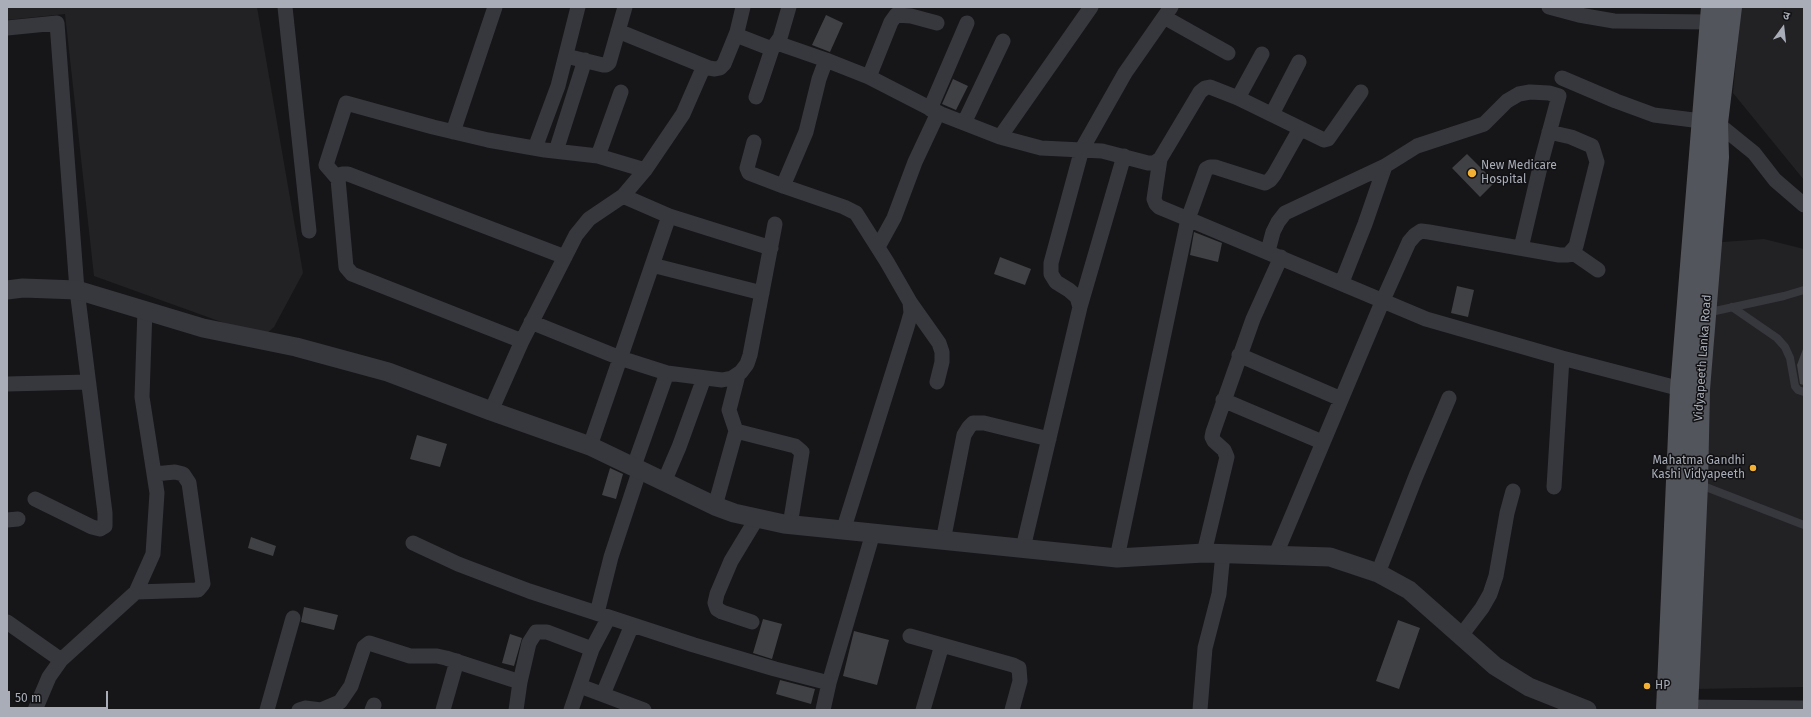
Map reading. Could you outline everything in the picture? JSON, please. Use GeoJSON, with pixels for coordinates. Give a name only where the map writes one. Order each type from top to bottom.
{"type":"FeatureCollection","features":[{"type":"Feature","properties":{"kind":"main road","name":"Vidyapeeth Lanka Road"},"geometry":{"type":"LineString","coordinates":[[1677,709],[1681,389],[1710,122],[1731,7]]}},
{"type":"Feature","properties":{"kind":"main road","name":"Vidyapeeth Lanka Road"},"geometry":{"type":"LineString","coordinates":[[1677,709],[1697,484],[1699,389],[1718,157],[1710,122],[1711,15]]}},
{"type":"Feature","properties":{"kind":"street"},"geometry":{"type":"LineString","coordinates":[[285,7],[309,231]]}},
{"type":"Feature","properties":{"kind":"street"},"geometry":{"type":"LineString","coordinates":[[453,132],[495,7]]}},
{"type":"Feature","properties":{"kind":"street"},"geometry":{"type":"LineString","coordinates":[[535,148],[558,86],[578,7]]}},
{"type":"Feature","properties":{"kind":"street"},"geometry":{"type":"LineString","coordinates":[[566,56],[606,65],[609,63],[625,7]]}},
{"type":"Feature","properties":{"kind":"street"},"geometry":{"type":"LineString","coordinates":[[618,31],[704,66],[715,69],[720,68],[724,64],[736,35],[743,7]]}},
{"type":"Feature","properties":{"kind":"street"},"geometry":{"type":"LineString","coordinates":[[756,97],[789,7]]}},
{"type":"Feature","properties":{"kind":"street"},"geometry":{"type":"LineString","coordinates":[[869,77],[896,7]]}},
{"type":"Feature","properties":{"kind":"street"},"geometry":{"type":"LineString","coordinates":[[1000,137],[1091,7]]}},
{"type":"Feature","properties":{"kind":"street"},"geometry":{"type":"LineString","coordinates":[[1549,7],[1579,15],[1614,21],[1711,15]]}},
{"type":"Feature","properties":{"kind":"street"},"geometry":{"type":"LineString","coordinates":[[1080,307],[1077,297],[1056,282],[1051,274],[1051,263],[1082,149],[1125,73],[1168,12],[1228,53]]}},
{"type":"Feature","properties":{"kind":"street"},"geometry":{"type":"LineString","coordinates":[[891,22],[896,15],[901,14],[937,23]]}},
{"type":"Feature","properties":{"kind":"street"},"geometry":{"type":"LineString","coordinates":[[7,28],[57,22],[77,290],[105,514],[105,526],[100,529],[92,527],[35,499]]}},
{"type":"Feature","properties":{"kind":"street"},"geometry":{"type":"LineString","coordinates":[[878,247],[894,218],[967,23]]}},
{"type":"Feature","properties":{"kind":"street"},"geometry":{"type":"LineString","coordinates":[[736,35],[826,60],[869,77],[934,111],[1000,137],[1041,148],[1102,151],[1148,163],[1154,163],[1160,159]]}},
{"type":"Feature","properties":{"kind":"street"},"geometry":{"type":"LineString","coordinates":[[964,123],[1003,42]]}},
{"type":"Feature","properties":{"kind":"street"},"geometry":{"type":"LineString","coordinates":[[1238,98],[1262,54]]}},
{"type":"Feature","properties":{"kind":"street"},"geometry":{"type":"LineString","coordinates":[[556,151],[585,60]]}},
{"type":"Feature","properties":{"kind":"street"},"geometry":{"type":"LineString","coordinates":[[783,186],[806,132],[819,79],[826,60]]}},
{"type":"Feature","properties":{"kind":"street"},"geometry":{"type":"LineString","coordinates":[[1272,114],[1299,62]]}},
{"type":"Feature","properties":{"kind":"street"},"geometry":{"type":"LineString","coordinates":[[491,411],[522,340],[576,235],[589,219],[623,196],[645,170],[683,114],[704,66]]}},
{"type":"Feature","properties":{"kind":"street"},"geometry":{"type":"LineString","coordinates":[[1562,78],[1616,101],[1654,114],[1710,122],[1754,153],[1775,180],[1804,205]]}},
{"type":"Feature","properties":{"kind":"street"},"geometry":{"type":"LineString","coordinates":[[1361,92],[1328,139],[1324,140],[1319,139],[1238,98],[1210,87],[1205,88],[1200,92],[1160,159],[1154,199],[1156,204],[1159,207],[1342,282],[1426,319],[1562,358],[1681,389]]}},
{"type":"Feature","properties":{"kind":"street"},"geometry":{"type":"LineString","coordinates":[[598,156],[621,92]]}},
{"type":"Feature","properties":{"kind":"street"},"geometry":{"type":"LineString","coordinates":[[1204,553],[1227,457],[1224,450],[1218,446],[1212,437],[1223,400],[1274,254],[1273,232],[1285,213],[1384,166],[1417,146],[1484,124],[1507,101],[1519,94],[1530,92],[1549,93],[1559,96],[1521,248]]}},
{"type":"Feature","properties":{"kind":"street"},"geometry":{"type":"LineString","coordinates":[[522,340],[352,274],[346,267],[338,179],[326,164],[346,103],[488,140],[598,156],[645,170]]}},
{"type":"Feature","properties":{"kind":"street"},"geometry":{"type":"LineString","coordinates":[[1117,558],[1188,219],[1206,169],[1215,167],[1265,183],[1274,175],[1300,129]]}},
{"type":"Feature","properties":{"kind":"street"},"geometry":{"type":"LineString","coordinates":[[1276,554],[1383,300],[1409,242],[1414,235],[1421,231],[1560,255],[1568,255],[1576,246],[1597,162],[1592,146],[1571,137],[1549,132]]}},
{"type":"Feature","properties":{"kind":"street"},"geometry":{"type":"LineString","coordinates":[[754,142],[747,168],[749,173],[844,206],[856,213],[910,302],[939,343],[942,352],[942,362],[937,382]]}},
{"type":"Feature","properties":{"kind":"street"},"geometry":{"type":"LineString","coordinates":[[1023,548],[1080,307],[1124,156]]}},
{"type":"Feature","properties":{"kind":"street"},"geometry":{"type":"LineString","coordinates":[[1342,282],[1365,224],[1384,166]]}},
{"type":"Feature","properties":{"kind":"street"},"geometry":{"type":"LineString","coordinates":[[338,179],[342,174],[348,174],[565,257]]}},
{"type":"Feature","properties":{"kind":"street"},"geometry":{"type":"LineString","coordinates":[[623,196],[669,216],[771,248]]}},
{"type":"Feature","properties":{"kind":"street"},"geometry":{"type":"LineString","coordinates":[[590,446],[669,216]]}},
{"type":"Feature","properties":{"kind":"street"},"geometry":{"type":"LineString","coordinates":[[531,322],[620,358],[667,372],[722,380],[732,378],[747,364],[750,355],[775,224]]}},
{"type":"Feature","properties":{"kind":"street"},"geometry":{"type":"LineString","coordinates":[[1572,252],[1598,270]]}},
{"type":"Feature","properties":{"kind":"street"},"geometry":{"type":"LineString","coordinates":[[652,265],[762,293]]}},
{"type":"Feature","properties":{"kind":"street"},"geometry":{"type":"LineString","coordinates":[[7,290],[23,288],[77,290],[145,309],[203,328],[296,347],[388,372],[590,446],[715,506],[734,513],[790,525],[1117,558],[1204,553],[1276,554],[1330,557],[1378,573],[1409,590],[1431,608],[1460,637],[1495,666],[1529,687],[1567,707],[1587,710]]}},
{"type":"Feature","properties":{"kind":"street"},"geometry":{"type":"LineString","coordinates":[[843,531],[907,327],[911,313],[910,302]]}},
{"type":"Feature","properties":{"kind":"street"},"geometry":{"type":"LineString","coordinates":[[35,710],[50,677],[61,660],[136,592],[153,554],[157,493],[142,397],[145,309]]}},
{"type":"Feature","properties":{"kind":"street"},"geometry":{"type":"LineString","coordinates":[[1239,355],[1341,399]]}},
{"type":"Feature","properties":{"kind":"street"},"geometry":{"type":"LineString","coordinates":[[1554,487],[1562,358]]}},
{"type":"Feature","properties":{"kind":"street"},"geometry":{"type":"LineString","coordinates":[[571,710],[603,615],[611,557],[667,372]]}},
{"type":"Feature","properties":{"kind":"street"},"geometry":{"type":"LineString","coordinates":[[715,506],[736,431],[729,410],[738,374]]}},
{"type":"Feature","properties":{"kind":"street"},"geometry":{"type":"LineString","coordinates":[[664,482],[704,378]]}},
{"type":"Feature","properties":{"kind":"street"},"geometry":{"type":"LineString","coordinates":[[7,384],[88,382]]}},
{"type":"Feature","properties":{"kind":"street"},"geometry":{"type":"LineString","coordinates":[[1378,573],[1416,476],[1449,398]]}},
{"type":"Feature","properties":{"kind":"street"},"geometry":{"type":"LineString","coordinates":[[1223,400],[1322,442]]}},
{"type":"Feature","properties":{"kind":"street"},"geometry":{"type":"LineString","coordinates":[[943,541],[964,435],[973,423],[984,422],[1049,439]]}},
{"type":"Feature","properties":{"kind":"street"},"geometry":{"type":"LineString","coordinates":[[736,431],[795,446],[802,452],[790,525]]}},
{"type":"Feature","properties":{"kind":"street"},"geometry":{"type":"LineString","coordinates":[[136,592],[198,590],[202,584],[189,483],[183,474],[175,472],[154,474]]}},
{"type":"Feature","properties":{"kind":"street"},"geometry":{"type":"LineString","coordinates":[[1460,637],[1482,608],[1490,594],[1496,576],[1507,513],[1513,491]]}},
{"type":"Feature","properties":{"kind":"street"},"geometry":{"type":"LineString","coordinates":[[752,622],[722,612],[717,608],[715,603],[717,594],[731,561],[757,518]]}},
{"type":"Feature","properties":{"kind":"street"},"geometry":{"type":"LineString","coordinates":[[823,710],[829,683],[873,534]]}},
{"type":"Feature","properties":{"kind":"street"},"geometry":{"type":"LineString","coordinates":[[413,543],[458,564],[516,586],[632,625],[775,670],[829,683]]}},
{"type":"Feature","properties":{"kind":"street"},"geometry":{"type":"LineString","coordinates":[[1200,710],[1205,648],[1219,594],[1223,553]]}},
{"type":"Feature","properties":{"kind":"street"},"geometry":{"type":"LineString","coordinates":[[267,710],[293,618]]}},
{"type":"Feature","properties":{"kind":"street"},"geometry":{"type":"LineString","coordinates":[[7,622],[61,660]]}},
{"type":"Feature","properties":{"kind":"street"},"geometry":{"type":"LineString","coordinates":[[603,694],[632,625]]}},
{"type":"Feature","properties":{"kind":"street"},"geometry":{"type":"LineString","coordinates":[[516,710],[520,682],[529,643],[536,632],[547,632],[592,649]]}},
{"type":"Feature","properties":{"kind":"street"},"geometry":{"type":"LineString","coordinates":[[910,636],[1020,668],[1020,681],[1012,710]]}},
{"type":"Feature","properties":{"kind":"street"},"geometry":{"type":"LineString","coordinates":[[299,710],[305,708],[321,710],[340,702],[351,686],[366,644],[377,645],[410,656],[438,656],[520,682]]}},
{"type":"Feature","properties":{"kind":"street"},"geometry":{"type":"LineString","coordinates":[[923,710],[942,645]]}},
{"type":"Feature","properties":{"kind":"street"},"geometry":{"type":"LineString","coordinates":[[443,710],[457,661]]}},
{"type":"Feature","properties":{"kind":"street"},"geometry":{"type":"LineString","coordinates":[[580,686],[644,710]]}},
{"type":"Feature","properties":{"kind":"street"},"geometry":{"type":"LineString","coordinates":[[1677,709],[1804,708]]}},
{"type":"Feature","properties":{"kind":"lane"},"geometry":{"type":"LineString","coordinates":[[1706,313],[1784,296],[1804,290]]}},
{"type":"Feature","properties":{"kind":"lane"},"geometry":{"type":"LineString","coordinates":[[1732,307],[1777,338],[1785,346],[1790,358],[1795,386],[1798,390],[1804,392]]}},
{"type":"Feature","properties":{"kind":"lane"},"geometry":{"type":"LineString","coordinates":[[1697,484],[1804,525]]}},
{"type":"Feature","properties":{"kind":"shaded area"},"geometry":{"type":"Polygon","coordinates":[[[7,7],[257,7],[303,273],[274,327],[263,337],[94,276],[65,14],[7,20],[7,7]]]}},
{"type":"Feature","properties":{"kind":"shaded area"},"geometry":{"type":"Polygon","coordinates":[[[1741,7],[1804,7],[1804,180],[1733,93],[1741,7]]]}},
{"type":"Feature","properties":{"kind":"shaded area","name":"Mahatma Gandhi Kashi Vidyapeeth"},"geometry":{"type":"Polygon","coordinates":[[[1764,239],[1804,249],[1804,687],[1695,689],[1709,243],[1764,239]]]}},
{"type":"Feature","properties":{"kind":"building"},"geometry":{"type":"Polygon","coordinates":[[[826,15],[843,23],[830,52],[812,45],[826,15]]]}},
{"type":"Feature","properties":{"kind":"building"},"geometry":{"type":"Polygon","coordinates":[[[953,79],[968,86],[956,110],[942,104],[953,79]]]}},
{"type":"Feature","properties":{"kind":"building"},"geometry":{"type":"Polygon","coordinates":[[[1467,154],[1495,182],[1480,197],[1452,168],[1467,154]]]}},
{"type":"Feature","properties":{"kind":"building"},"geometry":{"type":"Polygon","coordinates":[[[1194,232],[1222,243],[1218,262],[1190,255],[1194,232]]]}},
{"type":"Feature","properties":{"kind":"building"},"geometry":{"type":"Polygon","coordinates":[[[1000,257],[1031,269],[1025,285],[994,274],[1000,257]]]}},
{"type":"Feature","properties":{"kind":"building"},"geometry":{"type":"Polygon","coordinates":[[[1457,286],[1474,290],[1468,317],[1451,313],[1457,286]]]}},
{"type":"Feature","properties":{"kind":"building"},"geometry":{"type":"Polygon","coordinates":[[[1803,349],[1804,385],[1800,384],[1797,365],[1803,349]]]}},
{"type":"Feature","properties":{"kind":"building"},"geometry":{"type":"Polygon","coordinates":[[[417,435],[447,444],[440,467],[410,459],[417,435]]]}},
{"type":"Feature","properties":{"kind":"building"},"geometry":{"type":"Polygon","coordinates":[[[610,468],[623,474],[616,499],[602,495],[610,468]]]}},
{"type":"Feature","properties":{"kind":"building"},"geometry":{"type":"Polygon","coordinates":[[[251,537],[276,546],[273,556],[248,548],[251,537]]]}},
{"type":"Feature","properties":{"kind":"building"},"geometry":{"type":"Polygon","coordinates":[[[304,607],[338,615],[334,630],[301,622],[304,607]]]}},
{"type":"Feature","properties":{"kind":"building"},"geometry":{"type":"Polygon","coordinates":[[[763,619],[782,624],[772,659],[753,653],[763,619]]]}},
{"type":"Feature","properties":{"kind":"building"},"geometry":{"type":"Polygon","coordinates":[[[1398,620],[1420,628],[1399,689],[1376,681],[1398,620]]]}},
{"type":"Feature","properties":{"kind":"building"},"geometry":{"type":"Polygon","coordinates":[[[854,631],[889,640],[877,685],[843,676],[854,631]]]}},
{"type":"Feature","properties":{"kind":"building"},"geometry":{"type":"Polygon","coordinates":[[[510,634],[522,638],[514,666],[502,663],[510,634]]]}},
{"type":"Feature","properties":{"kind":"building"},"geometry":{"type":"Polygon","coordinates":[[[780,680],[815,689],[811,704],[776,694],[780,680]]]}},
{"type":"Feature","properties":{"kind":"place","name":"New Medicare Hospital"},"geometry":{"type":"Point","coordinates":[1472,173]}},
{"type":"Feature","properties":{"kind":"place","name":"Mahatma Gandhi Kashi Vidyapeeth"},"geometry":{"type":"Point","coordinates":[1753,468]}},
{"type":"Feature","properties":{"kind":"place","name":"HP"},"geometry":{"type":"Point","coordinates":[1647,686]}}]}
